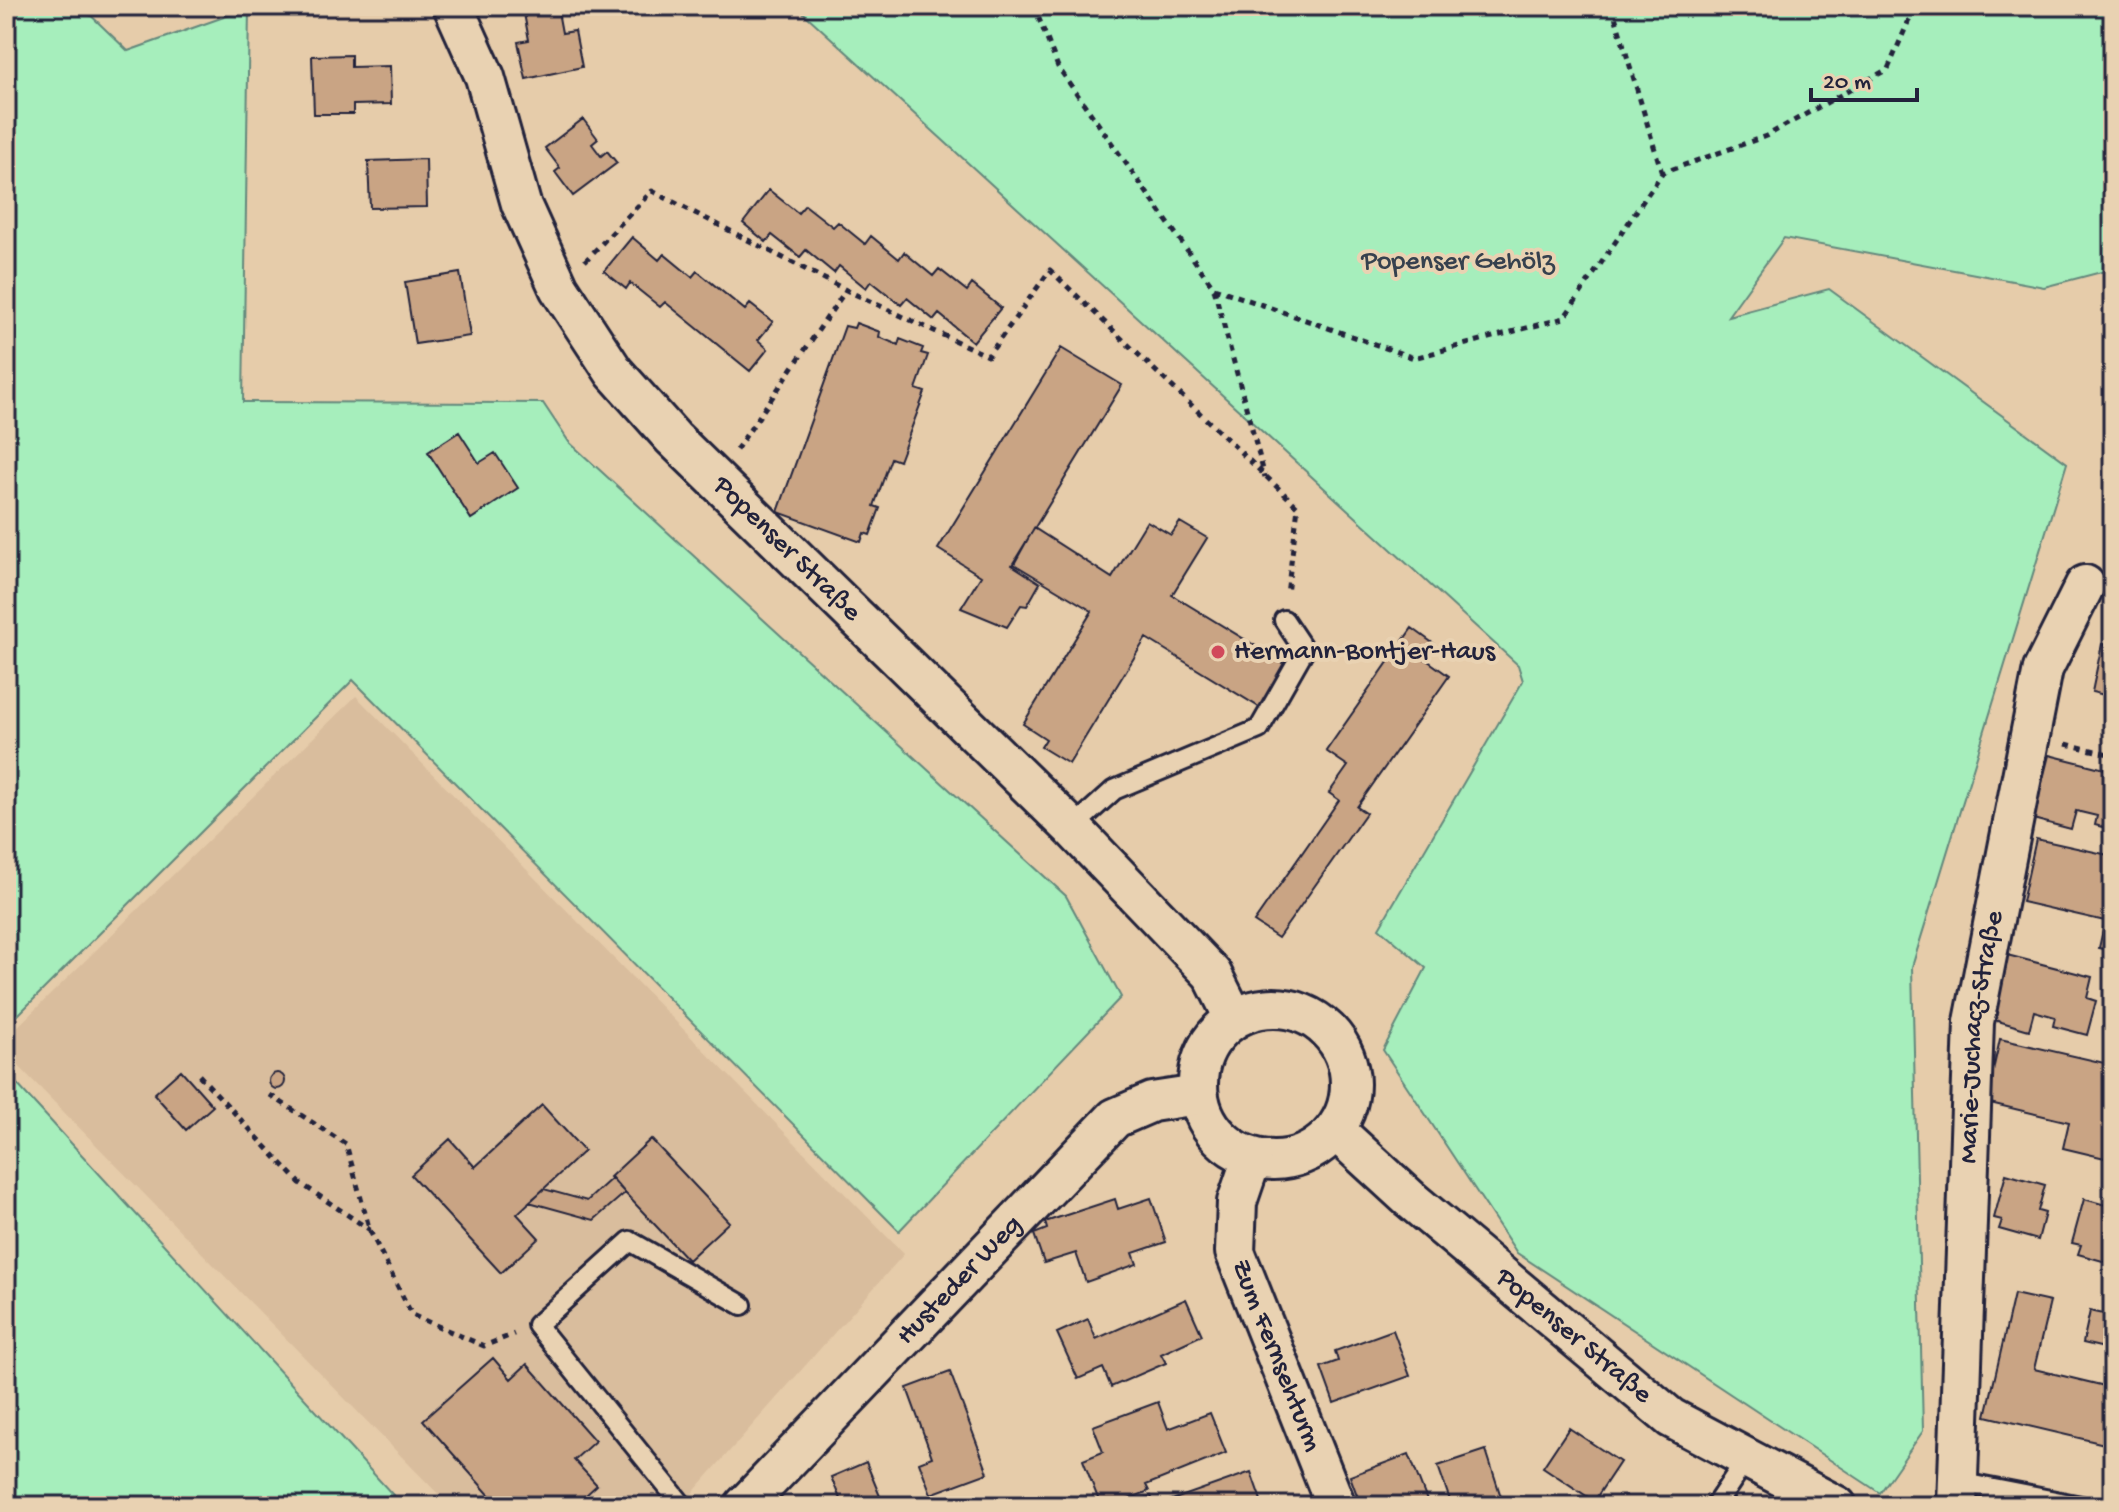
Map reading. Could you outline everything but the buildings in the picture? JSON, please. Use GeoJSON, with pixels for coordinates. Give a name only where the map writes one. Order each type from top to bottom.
{"type":"FeatureCollection","features":[{"type":"Feature","properties":{"kind":"street","name":"Popenser Straße"},"geometry":{"type":"LineString","coordinates":[[453,6],[485,77],[521,204],[559,288],[614,372],[715,481],[1072,828],[1212,974],[1234,1018]]}},
{"type":"Feature","properties":{"kind":"street","name":"Marie-Juchacz-Straße"},"geometry":{"type":"LineString","coordinates":[[1958,1494],[1974,1022],[2043,669],[2085,585]]}},
{"type":"Feature","properties":{"kind":"street"},"geometry":{"type":"LineString","coordinates":[[1285,1008],[1311,1016],[1332,1032],[1346,1055],[1351,1081],[1348,1107],[1336,1131],[1319,1147],[1298,1157],[1275,1161],[1252,1158],[1216,1134],[1205,1117],[1198,1095],[1198,1074],[1205,1052],[1217,1033],[1234,1018],[1259,1009],[1285,1008]]}},
{"type":"Feature","properties":{"kind":"street","name":"Husteder Weg"},"geometry":{"type":"LineString","coordinates":[[744,1506],[1115,1118],[1152,1102],[1198,1095]]}},
{"type":"Feature","properties":{"kind":"street","name":"Popenser Straße"},"geometry":{"type":"LineString","coordinates":[[1336,1131],[1410,1199],[1671,1418],[1837,1506]]}},
{"type":"Feature","properties":{"kind":"street","name":"Zum Fernsehturm"},"geometry":{"type":"LineString","coordinates":[[1252,1158],[1237,1202],[1235,1252],[1336,1506]]}},
{"type":"Feature","properties":{"kind":"lane"},"geometry":{"type":"LineString","coordinates":[[1072,828],[1114,790],[1259,729],[1304,650],[1284,620]]}},
{"type":"Feature","properties":{"kind":"lane"},"geometry":{"type":"LineString","coordinates":[[683,1506],[537,1325],[630,1241],[742,1305]]}},
{"type":"Feature","properties":{"kind":"lane"},"geometry":{"type":"LineString","coordinates":[[1715,1506],[1747,1458]]}},
{"type":"Feature","properties":{"kind":"lane"},"geometry":{"type":"LineString","coordinates":[[1958,1494],[2081,1506]]}},
{"type":"Feature","properties":{"kind":"path"},"geometry":{"type":"LineString","coordinates":[[1034,6],[1058,67],[1214,288],[1265,478]]}},
{"type":"Feature","properties":{"kind":"path"},"geometry":{"type":"LineString","coordinates":[[1612,6],[1662,173]]}},
{"type":"Feature","properties":{"kind":"path"},"geometry":{"type":"LineString","coordinates":[[1214,288],[1414,358],[1564,318],[1662,173],[1766,136],[1888,69],[1915,6]]}},
{"type":"Feature","properties":{"kind":"path"},"geometry":{"type":"LineString","coordinates":[[559,288],[652,191],[846,290],[988,356],[1050,270],[1298,507],[1284,620]]}},
{"type":"Feature","properties":{"kind":"path"},"geometry":{"type":"LineString","coordinates":[[715,481],[846,290]]}},
{"type":"Feature","properties":{"kind":"path"},"geometry":{"type":"LineString","coordinates":[[2030,735],[2113,755]]}},
{"type":"Feature","properties":{"kind":"path"},"geometry":{"type":"LineString","coordinates":[[199,1075],[300,1183],[370,1231]]}},
{"type":"Feature","properties":{"kind":"path"},"geometry":{"type":"LineString","coordinates":[[270,1095],[346,1144],[370,1231],[412,1315],[484,1346],[537,1325]]}},
{"type":"Feature","properties":{"kind":"shaded area"},"geometry":{"type":"Polygon","coordinates":[[[356,696],[904,1254],[681,1506],[450,1506],[6,1053],[6,1038],[356,696]]]}},
{"type":"Feature","properties":{"kind":"green space"},"geometry":{"type":"Polygon","coordinates":[[[6,6],[81,6],[128,51],[249,8],[243,402],[543,403],[569,442],[1066,896],[1121,997],[899,1231],[353,680],[6,1027],[6,6]]]}},
{"type":"Feature","properties":{"kind":"green space","name":"Popenser Gehölz"},"geometry":{"type":"Polygon","coordinates":[[[796,6],[2113,6],[2113,269],[2044,287],[1784,238],[1728,316],[1829,289],[2067,463],[1912,967],[1923,1431],[1880,1493],[1517,1253],[1383,1050],[1426,968],[1379,928],[1523,681],[1518,665],[796,6]]]}},
{"type":"Feature","properties":{"kind":"green space"},"geometry":{"type":"Polygon","coordinates":[[[6,1072],[403,1506],[6,1506],[6,1072]]]}},
{"type":"Feature","properties":{"kind":"place","name":"Hermann-Bontjer-Haus"},"geometry":{"type":"Point","coordinates":[1218,652]}}]}
